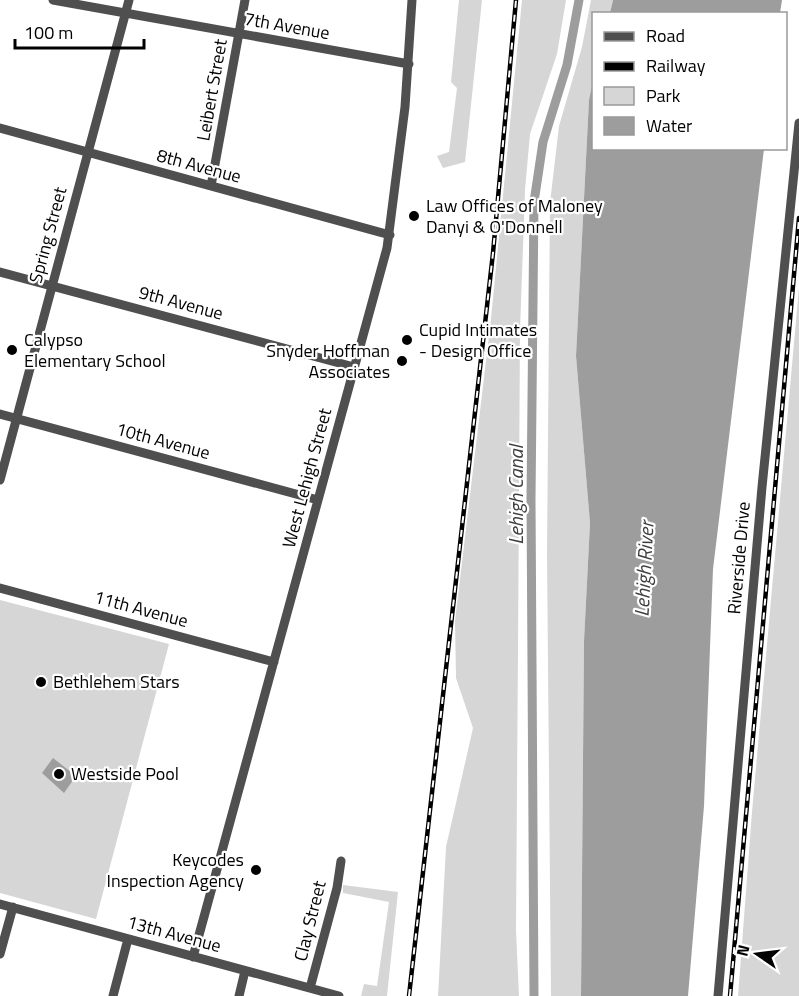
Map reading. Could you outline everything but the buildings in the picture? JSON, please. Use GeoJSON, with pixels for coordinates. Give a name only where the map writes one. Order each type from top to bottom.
{"type":"FeatureCollection","features":[{"type":"Feature","properties":{"kind":"street","name":"7th Avenue"},"geometry":{"type":"LineString","coordinates":[[53,0],[409,64]]}},
{"type":"Feature","properties":{"kind":"street","name":"Spring Street"},"geometry":{"type":"LineString","coordinates":[[0,480],[129,0]]}},
{"type":"Feature","properties":{"kind":"street","name":"Leibert Street"},"geometry":{"type":"LineString","coordinates":[[211,186],[245,0]]}},
{"type":"Feature","properties":{"kind":"street","name":"West Lehigh Street"},"geometry":{"type":"LineString","coordinates":[[193,957],[390,235],[409,64],[412,0]]}},
{"type":"Feature","properties":{"kind":"street","name":"Riverside Drive"},"geometry":{"type":"LineString","coordinates":[[718,996],[762,487],[799,123]]}},
{"type":"Feature","properties":{"kind":"street","name":"8th Avenue"},"geometry":{"type":"LineString","coordinates":[[0,128],[390,235]]}},
{"type":"Feature","properties":{"kind":"street","name":"9th Avenue"},"geometry":{"type":"LineString","coordinates":[[0,272],[354,367]]}},
{"type":"Feature","properties":{"kind":"street","name":"10th Avenue"},"geometry":{"type":"LineString","coordinates":[[0,414],[318,500]]}},
{"type":"Feature","properties":{"kind":"street","name":"11th Avenue"},"geometry":{"type":"LineString","coordinates":[[0,588],[274,662]]}},
{"type":"Feature","properties":{"kind":"street","name":"Clay Street"},"geometry":{"type":"LineString","coordinates":[[310,988],[337,888],[341,861]]}},
{"type":"Feature","properties":{"kind":"street","name":"13th Avenue"},"geometry":{"type":"LineString","coordinates":[[0,904],[339,996]]}},
{"type":"Feature","properties":{"kind":"street"},"geometry":{"type":"LineString","coordinates":[[0,954],[12,908]]}},
{"type":"Feature","properties":{"kind":"street"},"geometry":{"type":"LineString","coordinates":[[113,996],[128,939]]}},
{"type":"Feature","properties":{"kind":"street"},"geometry":{"type":"LineString","coordinates":[[239,996],[245,971]]}},
{"type":"Feature","properties":{"kind":"green space"},"geometry":{"type":"Polygon","coordinates":[[[459,0],[482,0],[465,162],[443,168],[437,156],[449,152],[457,88],[451,82],[459,0]]]}},
{"type":"Feature","properties":{"kind":"green space"},"geometry":{"type":"Polygon","coordinates":[[[522,0],[566,0],[557,54],[530,134],[525,190],[520,331],[516,930],[519,996],[438,996],[446,847],[473,728],[456,678],[455,621],[491,319],[522,0]]]}},
{"type":"Feature","properties":{"kind":"green space"},"geometry":{"type":"Polygon","coordinates":[[[591,0],[613,0],[610,12],[592,12],[592,89],[589,100],[576,356],[590,523],[584,641],[581,996],[551,996],[547,554],[550,203],[559,126],[582,47],[591,0]]]}},
{"type":"Feature","properties":{"kind":"green space"},"geometry":{"type":"Polygon","coordinates":[[[799,287],[799,996],[738,996],[752,812],[799,287]]]}},
{"type":"Feature","properties":{"kind":"green space"},"geometry":{"type":"Polygon","coordinates":[[[0,600],[169,644],[96,919],[0,893],[0,600]]]}},
{"type":"Feature","properties":{"kind":"green space"},"geometry":{"type":"Polygon","coordinates":[[[343,885],[398,892],[387,996],[361,996],[364,984],[377,986],[389,902],[343,893],[343,885]]]}},
{"type":"Feature","properties":{"kind":"water"},"geometry":{"type":"Polygon","coordinates":[[[613,0],[782,0],[780,12],[610,12],[613,0]]]}},
{"type":"Feature","properties":{"kind":"water","name":"Lehigh River"},"geometry":{"type":"Polygon","coordinates":[[[592,86],[592,150],[764,150],[713,569],[704,806],[688,996],[581,996],[584,641],[590,523],[576,356],[589,100],[592,86]]]}},
{"type":"Feature","properties":{"kind":"water","name":"Westside Pool"},"geometry":{"type":"Polygon","coordinates":[[[53,758],[76,776],[64,793],[42,773],[53,758]]]}},
{"type":"Feature","properties":{"kind":"waterway","name":"Lehigh Canal"},"geometry":{"type":"LineString","coordinates":[[534,996],[531,500],[534,202],[543,142],[567,65],[579,0]]}},
{"type":"Feature","properties":{"kind":"railway"},"geometry":{"type":"LineString","coordinates":[[409,996],[493,253],[516,0]]}},
{"type":"Feature","properties":{"kind":"railway"},"geometry":{"type":"LineString","coordinates":[[730,996],[799,218]]}},
{"type":"Feature","properties":{"kind":"place","name":"Law Offices of Maloney Danyi & O'Donnell"},"geometry":{"type":"Point","coordinates":[414,216]}},
{"type":"Feature","properties":{"kind":"place","name":"Cupid Intimates - Design Office"},"geometry":{"type":"Point","coordinates":[407,340]}},
{"type":"Feature","properties":{"kind":"place","name":"Calypso Elementary School"},"geometry":{"type":"Point","coordinates":[12,350]}},
{"type":"Feature","properties":{"kind":"place","name":"Snyder Hoffman Associates"},"geometry":{"type":"Point","coordinates":[402,361]}},
{"type":"Feature","properties":{"kind":"place","name":"Bethlehem Stars"},"geometry":{"type":"Point","coordinates":[41,682]}},
{"type":"Feature","properties":{"kind":"place","name":"Westside Pool"},"geometry":{"type":"Point","coordinates":[59,774]}},
{"type":"Feature","properties":{"kind":"place","name":"Keycodes Inspection Agency"},"geometry":{"type":"Point","coordinates":[256,870]}}]}
